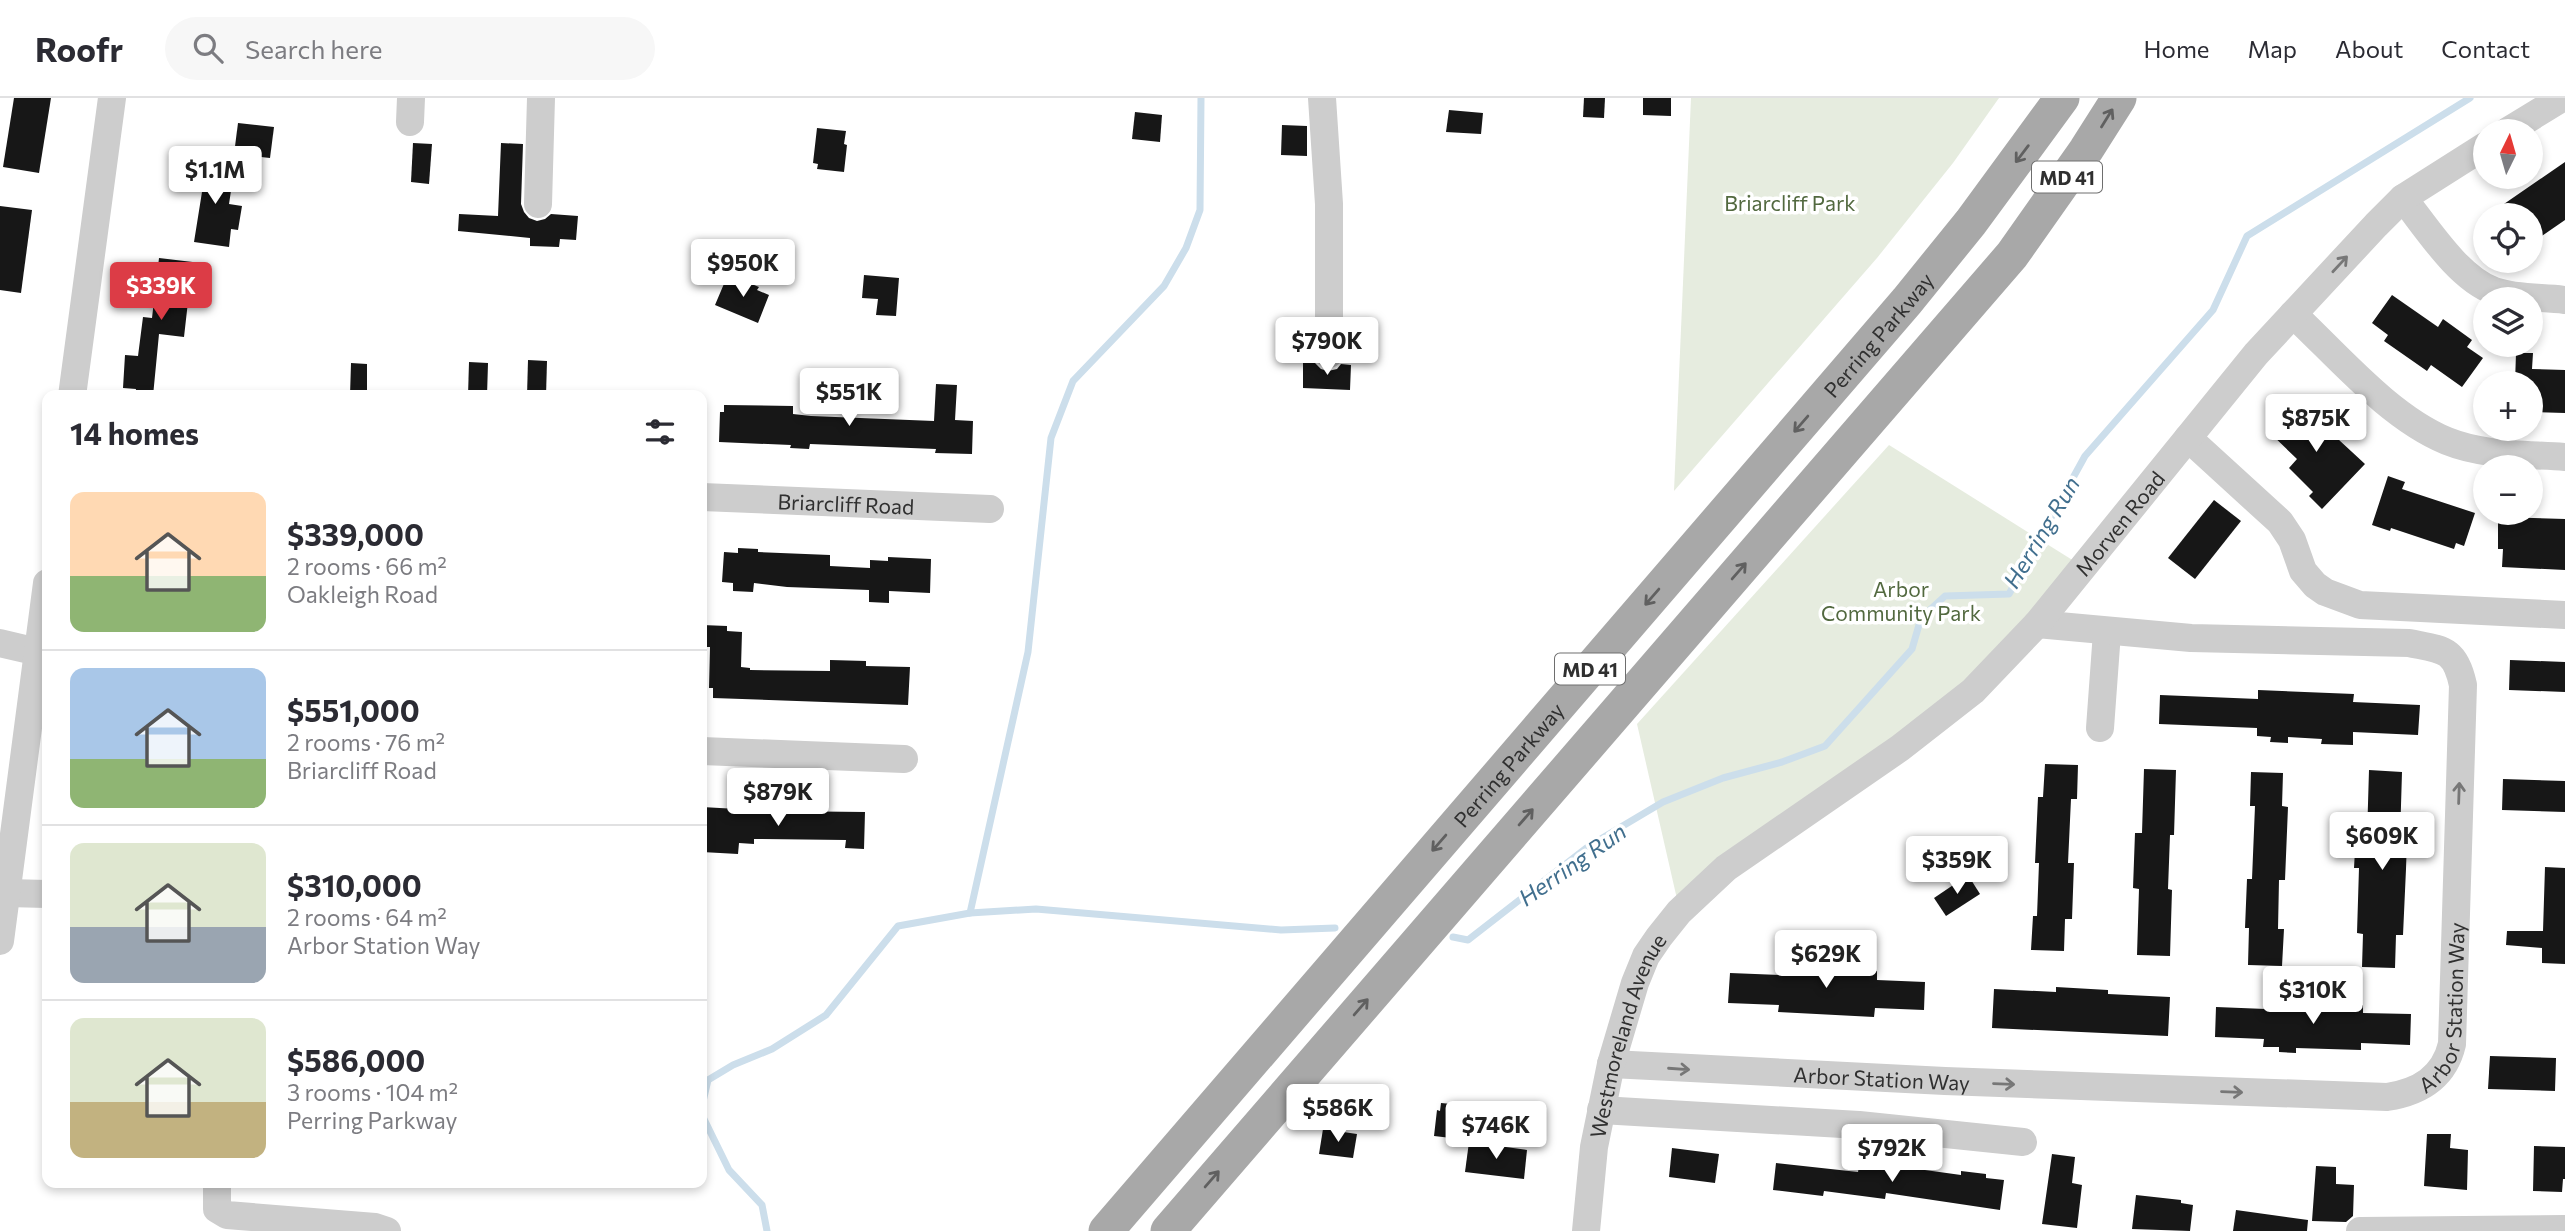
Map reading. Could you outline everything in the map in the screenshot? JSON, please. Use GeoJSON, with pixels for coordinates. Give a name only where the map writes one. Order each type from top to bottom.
{"type":"FeatureCollection","features":[{"type":"Feature","properties":{"kind":"main road","name":"Perring Parkway"},"geometry":{"type":"LineString","coordinates":[[1106,1231],[1907,301],[1971,222],[2062,98]]}},
{"type":"Feature","properties":{"kind":"main road","name":"MD 41"},"geometry":{"type":"LineString","coordinates":[[1168,1231],[2003,265],[2086,150],[2119,98]]}},
{"type":"Feature","properties":{"kind":"street"},"geometry":{"type":"LineString","coordinates":[[73,390],[112,98]]}},
{"type":"Feature","properties":{"kind":"street"},"geometry":{"type":"LineString","coordinates":[[538,204],[541,98]]}},
{"type":"Feature","properties":{"kind":"street"},"geometry":{"type":"LineString","coordinates":[[1322,98],[1329,204],[1329,354]]}},
{"type":"Feature","properties":{"kind":"street"},"geometry":{"type":"LineString","coordinates":[[2528,119],[2562,98]]}},
{"type":"Feature","properties":{"kind":"street","name":"Morven Road"},"geometry":{"type":"LineString","coordinates":[[1726,868],[1900,748],[1946,713],[2001,664],[2256,354],[2403,198],[2473,153]]}},
{"type":"Feature","properties":{"kind":"street"},"geometry":{"type":"LineString","coordinates":[[2403,198],[2452,259],[2477,283],[2495,292],[2557,294]]}},
{"type":"Feature","properties":{"kind":"street"},"geometry":{"type":"LineString","coordinates":[[2294,314],[2387,403],[2448,442],[2486,452],[2565,457]]}},
{"type":"Feature","properties":{"kind":"street"},"geometry":{"type":"LineString","coordinates":[[2188,438],[2280,522],[2292,540],[2303,571],[2315,586],[2325,592],[2361,605],[2565,615]]}},
{"type":"Feature","properties":{"kind":"street","name":"Briarcliff Road"},"geometry":{"type":"LineString","coordinates":[[707,497],[989,509]]}},
{"type":"Feature","properties":{"kind":"street"},"geometry":{"type":"LineString","coordinates":[[0,941],[38,725],[38,652],[42,621]]}},
{"type":"Feature","properties":{"kind":"street","name":"Arbor Station Way"},"geometry":{"type":"LineString","coordinates":[[1611,1064],[1919,1080],[2387,1097],[2428,1084],[2443,1066],[2452,1044],[2463,685],[2457,662],[2439,649],[2409,643],[2191,638],[2036,624]]}},
{"type":"Feature","properties":{"kind":"street"},"geometry":{"type":"LineString","coordinates":[[2100,728],[2107,632]]}},
{"type":"Feature","properties":{"kind":"street"},"geometry":{"type":"LineString","coordinates":[[0,643],[38,652]]}},
{"type":"Feature","properties":{"kind":"street"},"geometry":{"type":"LineString","coordinates":[[707,751],[904,759]]}},
{"type":"Feature","properties":{"kind":"street","name":"Westmoreland Avenue"},"geometry":{"type":"LineString","coordinates":[[1586,1231],[1594,1147],[1601,1110],[1611,1064],[1635,983],[1646,956],[1679,912],[1726,868]]}},
{"type":"Feature","properties":{"kind":"street"},"geometry":{"type":"LineString","coordinates":[[7,893],[42,894]]}},
{"type":"Feature","properties":{"kind":"street"},"geometry":{"type":"LineString","coordinates":[[1601,1110],[1859,1125],[2023,1142]]}},
{"type":"Feature","properties":{"kind":"street"},"geometry":{"type":"LineString","coordinates":[[217,1188],[217,1209],[227,1215],[381,1229]]}},
{"type":"Feature","properties":{"kind":"street"},"geometry":{"type":"LineString","coordinates":[[2360,1231],[2565,1229]]}},
{"type":"Feature","properties":{"kind":"green space","name":"Briarcliff Park"},"geometry":{"type":"Polygon","coordinates":[[[1691,98],[1999,98],[1953,163],[1877,258],[1674,491],[1691,98]]]}},
{"type":"Feature","properties":{"kind":"green space","name":"Arbor Community Park"},"geometry":{"type":"Polygon","coordinates":[[[1889,445],[2074,561],[1982,682],[1677,899],[1637,724],[1889,445]]]}},
{"type":"Feature","properties":{"kind":"building"},"geometry":{"type":"Polygon","coordinates":[[[14,98],[51,98],[39,173],[3,167],[14,98]]]}},
{"type":"Feature","properties":{"kind":"building"},"geometry":{"type":"Polygon","coordinates":[[[1584,98],[1605,98],[1604,118],[1583,117],[1584,98]]]}},
{"type":"Feature","properties":{"kind":"building"},"geometry":{"type":"Polygon","coordinates":[[[1643,98],[1671,98],[1671,116],[1643,115],[1643,98]]]}},
{"type":"Feature","properties":{"kind":"building"},"geometry":{"type":"Polygon","coordinates":[[[1449,110],[1483,113],[1481,134],[1446,132],[1449,110]]]}},
{"type":"Feature","properties":{"kind":"building"},"geometry":{"type":"Polygon","coordinates":[[[1135,112],[1162,115],[1160,142],[1132,139],[1135,112]]]}},
{"type":"Feature","properties":{"kind":"building"},"geometry":{"type":"Polygon","coordinates":[[[238,123],[274,127],[270,158],[234,154],[238,123]]]}},
{"type":"Feature","properties":{"kind":"building"},"geometry":{"type":"Polygon","coordinates":[[[1282,125],[1307,126],[1307,156],[1281,155],[1282,125]]]}},
{"type":"Feature","properties":{"kind":"building"},"geometry":{"type":"Polygon","coordinates":[[[817,128],[846,131],[844,172],[817,169],[818,164],[813,163],[817,128]]]}},
{"type":"Feature","properties":{"kind":"building"},"geometry":{"type":"Polygon","coordinates":[[[413,143],[432,144],[429,184],[411,182],[413,143]]]}},
{"type":"Feature","properties":{"kind":"building"},"geometry":{"type":"Polygon","coordinates":[[[501,143],[523,144],[521,204],[524,212],[537,221],[551,214],[578,216],[576,240],[560,239],[559,247],[530,246],[530,238],[458,231],[459,214],[498,216],[501,143]]]}},
{"type":"Feature","properties":{"kind":"building"},"geometry":{"type":"Polygon","coordinates":[[[2565,162],[2565,220],[2543,235],[2543,203],[2505,203],[2526,189],[2543,189],[2543,177],[2565,162]]]}},
{"type":"Feature","properties":{"kind":"building"},"geometry":{"type":"Polygon","coordinates":[[[196,165],[234,171],[229,204],[242,206],[238,230],[231,229],[229,247],[194,242],[202,192],[193,191],[196,165]]]}},
{"type":"Feature","properties":{"kind":"building"},"geometry":{"type":"Polygon","coordinates":[[[0,206],[32,210],[21,293],[0,290],[0,206]]]}},
{"type":"Feature","properties":{"kind":"building"},"geometry":{"type":"Polygon","coordinates":[[[159,258],[201,263],[199,285],[190,284],[184,337],[159,334],[154,390],[123,388],[125,355],[138,356],[143,317],[152,318],[159,258]]]}},
{"type":"Feature","properties":{"kind":"building"},"geometry":{"type":"Polygon","coordinates":[[[864,275],[899,278],[896,316],[876,315],[878,299],[862,298],[864,275]]]}},
{"type":"Feature","properties":{"kind":"building"},"geometry":{"type":"Polygon","coordinates":[[[737,278],[759,287],[757,290],[769,295],[758,323],[715,305],[726,279],[735,282],[737,278]]]}},
{"type":"Feature","properties":{"kind":"building"},"geometry":{"type":"Polygon","coordinates":[[[2392,295],[2438,327],[2443,319],[2472,340],[2467,347],[2473,351],[2473,357],[2483,358],[2462,387],[2431,365],[2427,371],[2384,341],[2388,335],[2372,323],[2392,295]]]}},
{"type":"Feature","properties":{"kind":"building"},"geometry":{"type":"Polygon","coordinates":[[[2516,357],[2533,357],[2532,369],[2565,370],[2565,413],[2543,412],[2543,371],[2515,371],[2516,357]]]}},
{"type":"Feature","properties":{"kind":"building"},"geometry":{"type":"Polygon","coordinates":[[[528,360],[547,361],[546,390],[527,390],[528,360]]]}},
{"type":"Feature","properties":{"kind":"building"},"geometry":{"type":"Polygon","coordinates":[[[469,362],[488,363],[487,390],[468,390],[469,362]]]}},
{"type":"Feature","properties":{"kind":"building"},"geometry":{"type":"Polygon","coordinates":[[[351,363],[367,364],[367,390],[350,390],[351,363]]]}},
{"type":"Feature","properties":{"kind":"building"},"geometry":{"type":"Polygon","coordinates":[[[1303,363],[1315,363],[1328,371],[1337,369],[1341,364],[1351,365],[1350,390],[1303,388],[1303,363]]]}},
{"type":"Feature","properties":{"kind":"building"},"geometry":{"type":"Polygon","coordinates":[[[936,384],[957,385],[955,420],[973,421],[972,454],[935,453],[936,449],[810,444],[809,449],[790,448],[791,445],[719,442],[720,412],[724,412],[724,405],[793,406],[793,414],[811,416],[934,421],[936,384]]]}},
{"type":"Feature","properties":{"kind":"building"},"geometry":{"type":"Polygon","coordinates":[[[2299,403],[2365,464],[2322,509],[2309,496],[2313,492],[2289,468],[2297,459],[2268,431],[2292,406],[2294,408],[2299,403]]]}},
{"type":"Feature","properties":{"kind":"building"},"geometry":{"type":"Polygon","coordinates":[[[2388,476],[2405,482],[2402,489],[2473,512],[2464,546],[2456,543],[2454,549],[2391,528],[2390,531],[2372,525],[2388,476]]]}},
{"type":"Feature","properties":{"kind":"building"},"geometry":{"type":"Polygon","coordinates":[[[2214,500],[2241,521],[2195,579],[2168,558],[2214,500]]]}},
{"type":"Feature","properties":{"kind":"building"},"geometry":{"type":"Polygon","coordinates":[[[2543,518],[2565,519],[2565,570],[2502,567],[2503,549],[2498,549],[2498,525],[2543,525],[2543,518]]]}},
{"type":"Feature","properties":{"kind":"building"},"geometry":{"type":"Polygon","coordinates":[[[738,548],[758,549],[758,552],[830,555],[830,566],[870,568],[870,560],[888,561],[888,557],[931,559],[930,593],[889,591],[889,603],[869,602],[869,590],[754,583],[753,592],[733,591],[733,583],[722,582],[724,552],[738,553],[738,548]]]}},
{"type":"Feature","properties":{"kind":"building"},"geometry":{"type":"Polygon","coordinates":[[[707,625],[727,626],[727,631],[742,632],[741,667],[750,670],[830,671],[830,660],[866,661],[866,666],[910,667],[908,705],[713,698],[713,688],[709,688],[710,647],[707,647],[707,625]]]}},
{"type":"Feature","properties":{"kind":"building"},"geometry":{"type":"Polygon","coordinates":[[[2510,660],[2565,662],[2565,692],[2509,690],[2510,660]]]}},
{"type":"Feature","properties":{"kind":"building"},"geometry":{"type":"Polygon","coordinates":[[[2258,690],[2354,694],[2353,702],[2420,705],[2418,735],[2353,732],[2353,745],[2321,744],[2322,739],[2288,737],[2288,743],[2270,742],[2271,737],[2257,736],[2257,728],[2159,724],[2160,695],[2258,699],[2258,690]]]}},
{"type":"Feature","properties":{"kind":"building"},"geometry":{"type":"Polygon","coordinates":[[[2045,764],[2078,765],[2077,799],[2071,799],[2068,863],[2074,863],[2072,919],[2065,919],[2064,951],[2031,950],[2033,916],[2037,916],[2039,863],[2035,863],[2038,797],[2043,797],[2045,764]]]}},
{"type":"Feature","properties":{"kind":"building"},"geometry":{"type":"Polygon","coordinates":[[[2144,769],[2176,770],[2174,835],[2170,835],[2168,889],[2172,890],[2170,956],[2137,955],[2139,889],[2133,888],[2135,833],[2142,833],[2144,769]]]}},
{"type":"Feature","properties":{"kind":"building"},"geometry":{"type":"Polygon","coordinates":[[[2369,770],[2402,772],[2400,839],[2407,839],[2406,869],[2403,935],[2396,935],[2395,968],[2362,967],[2363,934],[2357,933],[2359,868],[2354,868],[2355,850],[2360,851],[2360,836],[2367,837],[2369,770]]]}},
{"type":"Feature","properties":{"kind":"building"},"geometry":{"type":"Polygon","coordinates":[[[2251,772],[2283,773],[2282,806],[2288,807],[2285,880],[2279,880],[2278,929],[2284,929],[2282,966],[2248,965],[2249,928],[2245,928],[2247,879],[2252,879],[2255,806],[2250,806],[2251,772]]]}},
{"type":"Feature","properties":{"kind":"building"},"geometry":{"type":"Polygon","coordinates":[[[2503,779],[2565,781],[2565,812],[2502,810],[2503,779]]]}},
{"type":"Feature","properties":{"kind":"building"},"geometry":{"type":"Polygon","coordinates":[[[707,807],[865,812],[864,849],[845,848],[846,840],[754,839],[754,844],[739,843],[738,854],[707,852],[707,807]]]}},
{"type":"Feature","properties":{"kind":"building"},"geometry":{"type":"Polygon","coordinates":[[[2545,867],[2565,868],[2565,964],[2542,963],[2542,948],[2506,945],[2507,931],[2543,931],[2545,867]]]}},
{"type":"Feature","properties":{"kind":"building"},"geometry":{"type":"Polygon","coordinates":[[[1968,875],[1980,894],[1946,916],[1934,898],[1968,875]]]}},
{"type":"Feature","properties":{"kind":"building"},"geometry":{"type":"Polygon","coordinates":[[[1814,959],[1862,965],[1861,970],[1877,971],[1877,980],[1925,982],[1924,1010],[1875,1008],[1874,1017],[1778,1012],[1779,1005],[1728,1003],[1730,973],[1780,975],[1781,967],[1795,968],[1795,963],[1813,964],[1814,959]]]}},
{"type":"Feature","properties":{"kind":"building"},"geometry":{"type":"Polygon","coordinates":[[[2056,987],[2108,990],[2108,994],[2170,997],[2168,1036],[1992,1028],[1994,989],[2056,992],[2056,987]]]}},
{"type":"Feature","properties":{"kind":"building"},"geometry":{"type":"Polygon","coordinates":[[[2266,1001],[2363,1005],[2363,1013],[2411,1014],[2410,1045],[2361,1043],[2361,1050],[2296,1048],[2296,1053],[2279,1052],[2279,1047],[2263,1047],[2264,1039],[2215,1037],[2216,1007],[2266,1009],[2266,1001]]]}},
{"type":"Feature","properties":{"kind":"building"},"geometry":{"type":"Polygon","coordinates":[[[2490,1056],[2556,1058],[2555,1091],[2488,1089],[2490,1056]]]}},
{"type":"Feature","properties":{"kind":"building"},"geometry":{"type":"Polygon","coordinates":[[[1441,1103],[1462,1105],[1460,1139],[1434,1136],[1437,1110],[1440,1111],[1441,1103]]]}},
{"type":"Feature","properties":{"kind":"building"},"geometry":{"type":"Polygon","coordinates":[[[1323,1129],[1357,1134],[1353,1158],[1319,1154],[1323,1129]]]}},
{"type":"Feature","properties":{"kind":"building"},"geometry":{"type":"Polygon","coordinates":[[[2427,1134],[2451,1134],[2450,1148],[2468,1150],[2467,1190],[2424,1186],[2427,1134]]]}},
{"type":"Feature","properties":{"kind":"building"},"geometry":{"type":"Polygon","coordinates":[[[1469,1142],[1527,1150],[1524,1179],[1465,1172],[1469,1142]]]}},
{"type":"Feature","properties":{"kind":"building"},"geometry":{"type":"Polygon","coordinates":[[[2534,1146],[2565,1147],[2565,1179],[2562,1192],[2533,1191],[2534,1146]]]}},
{"type":"Feature","properties":{"kind":"building"},"geometry":{"type":"Polygon","coordinates":[[[1672,1148],[1719,1154],[1715,1183],[1669,1177],[1672,1148]]]}},
{"type":"Feature","properties":{"kind":"building"},"geometry":{"type":"Polygon","coordinates":[[[2052,1154],[2075,1157],[2072,1183],[2082,1185],[2077,1228],[2042,1224],[2052,1154]]]}},
{"type":"Feature","properties":{"kind":"building"},"geometry":{"type":"Polygon","coordinates":[[[1860,1161],[1961,1175],[1961,1171],[1986,1174],[1986,1178],[2004,1180],[2000,1210],[1886,1193],[1885,1199],[1824,1191],[1823,1196],[1773,1190],[1776,1163],[1858,1172],[1860,1161]]]}},
{"type":"Feature","properties":{"kind":"building"},"geometry":{"type":"Polygon","coordinates":[[[2316,1166],[2336,1167],[2336,1184],[2354,1185],[2353,1216],[2346,1222],[2312,1221],[2316,1166]]]}},
{"type":"Feature","properties":{"kind":"building"},"geometry":{"type":"Polygon","coordinates":[[[2136,1195],[2181,1200],[2181,1203],[2193,1205],[2190,1231],[2132,1229],[2136,1195]]]}},
{"type":"Feature","properties":{"kind":"building"},"geometry":{"type":"Polygon","coordinates":[[[2236,1210],[2308,1220],[2307,1231],[2233,1231],[2236,1210]]]}},
{"type":"Feature","properties":{"kind":"waterway"},"geometry":{"type":"LineString","coordinates":[[970,913],[1028,652],[1051,438],[1073,381],[1164,286],[1186,248],[1200,210],[1201,98]]}},
{"type":"Feature","properties":{"kind":"waterway","name":"Herring Run"},"geometry":{"type":"LineString","coordinates":[[1453,937],[1468,940],[1589,846],[1663,802],[1723,778],[1782,762],[1825,746],[1912,649],[1921,618],[1945,596],[2009,594],[2085,456],[2213,310],[2247,236],[2470,98]]}},
{"type":"Feature","properties":{"kind":"waterway","name":"Herring Run"},"geometry":{"type":"LineString","coordinates":[[707,1084],[708,1080],[733,1065],[772,1049],[826,1015],[898,926],[970,913],[1036,909],[1281,930],[1335,928]]}},
{"type":"Feature","properties":{"kind":"waterway","name":"Herring Run"},"geometry":{"type":"LineString","coordinates":[[707,1125],[729,1170],[762,1205],[767,1231]]}}]}
